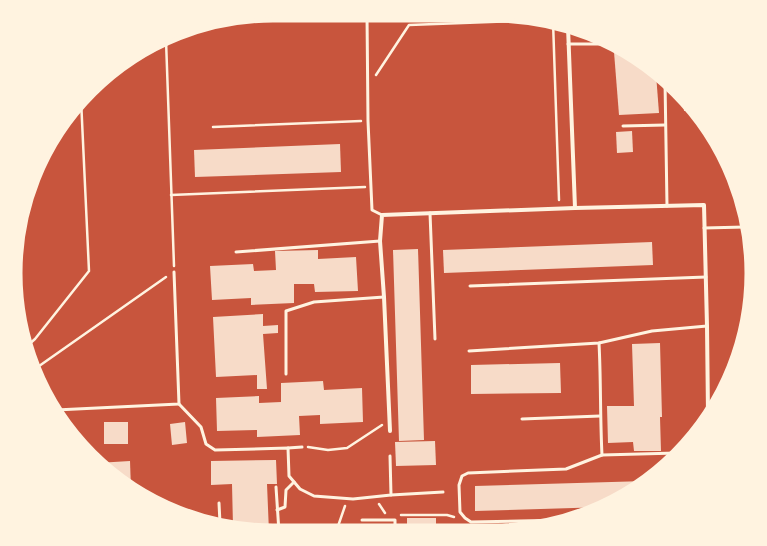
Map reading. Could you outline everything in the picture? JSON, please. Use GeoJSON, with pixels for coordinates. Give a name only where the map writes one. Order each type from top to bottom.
{"type":"FeatureCollection","features":[{"type":"Feature","properties":{"kind":"street"},"geometry":{"type":"LineString","coordinates":[[568,31],[575,208]]}},
{"type":"Feature","properties":{"kind":"street"},"geometry":{"type":"LineString","coordinates":[[390,431],[380,241],[382,215],[704,205],[708,408]]}},
{"type":"Feature","properties":{"kind":"lane"},"geometry":{"type":"LineString","coordinates":[[367,20],[368,121],[372,210],[382,215]]}},
{"type":"Feature","properties":{"kind":"lane"},"geometry":{"type":"LineString","coordinates":[[568,44],[602,44]]}},
{"type":"Feature","properties":{"kind":"lane"},"geometry":{"type":"LineString","coordinates":[[665,87],[667,206]]}},
{"type":"Feature","properties":{"kind":"lane"},"geometry":{"type":"LineString","coordinates":[[623,126],[665,126]]}},
{"type":"Feature","properties":{"kind":"lane"},"geometry":{"type":"LineString","coordinates":[[430,213],[435,339]]}},
{"type":"Feature","properties":{"kind":"lane"},"geometry":{"type":"LineString","coordinates":[[704,228],[743,227]]}},
{"type":"Feature","properties":{"kind":"lane"},"geometry":{"type":"LineString","coordinates":[[236,252],[380,241]]}},
{"type":"Feature","properties":{"kind":"lane"},"geometry":{"type":"LineString","coordinates":[[174,272],[179,404],[201,427],[206,444],[215,450],[288,448],[302,446]]}},
{"type":"Feature","properties":{"kind":"lane"},"geometry":{"type":"LineString","coordinates":[[470,286],[706,277]]}},
{"type":"Feature","properties":{"kind":"lane"},"geometry":{"type":"LineString","coordinates":[[286,374],[286,311],[314,302],[384,297]]}},
{"type":"Feature","properties":{"kind":"lane"},"geometry":{"type":"LineString","coordinates":[[468,351],[599,343],[652,332],[707,326]]}},
{"type":"Feature","properties":{"kind":"lane"},"geometry":{"type":"LineString","coordinates":[[599,343],[602,455]]}},
{"type":"Feature","properties":{"kind":"lane"},"geometry":{"type":"LineString","coordinates":[[60,410],[179,404]]}},
{"type":"Feature","properties":{"kind":"lane"},"geometry":{"type":"LineString","coordinates":[[522,419],[600,416]]}},
{"type":"Feature","properties":{"kind":"lane"},"geometry":{"type":"LineString","coordinates":[[288,448],[290,476],[300,489],[314,496],[347,498],[443,492]]}},
{"type":"Feature","properties":{"kind":"lane"},"geometry":{"type":"LineString","coordinates":[[545,520],[471,522],[460,512],[459,484],[462,476],[468,473],[566,469],[602,455],[672,453]]}},
{"type":"Feature","properties":{"kind":"lane"},"geometry":{"type":"LineString","coordinates":[[390,456],[391,496]]}},
{"type":"Feature","properties":{"kind":"lane"},"geometry":{"type":"LineString","coordinates":[[277,510],[285,507],[286,490],[294,482]]}},
{"type":"Feature","properties":{"kind":"lane"},"geometry":{"type":"LineString","coordinates":[[276,487],[278,526]]}},
{"type":"Feature","properties":{"kind":"lane"},"geometry":{"type":"LineString","coordinates":[[219,503],[220,520]]}},
{"type":"Feature","properties":{"kind":"lane"},"geometry":{"type":"LineString","coordinates":[[362,520],[395,520],[395,526]]}},
{"type":"Feature","properties":{"kind":"path"},"geometry":{"type":"LineString","coordinates":[[368,87],[409,25],[513,21]]}},
{"type":"Feature","properties":{"kind":"path"},"geometry":{"type":"LineString","coordinates":[[553,28],[559,201]]}},
{"type":"Feature","properties":{"kind":"path"},"geometry":{"type":"LineString","coordinates":[[38,367],[174,272],[166,44]]}},
{"type":"Feature","properties":{"kind":"path"},"geometry":{"type":"LineString","coordinates":[[30,343],[89,271],[81,108]]}},
{"type":"Feature","properties":{"kind":"path"},"geometry":{"type":"LineString","coordinates":[[213,127],[368,121]]}},
{"type":"Feature","properties":{"kind":"path"},"geometry":{"type":"LineString","coordinates":[[171,195],[371,187]]}},
{"type":"Feature","properties":{"kind":"path"},"geometry":{"type":"LineString","coordinates":[[302,446],[328,450],[347,448],[390,421]]}},
{"type":"Feature","properties":{"kind":"path"},"geometry":{"type":"LineString","coordinates":[[374,497],[386,515]]}},
{"type":"Feature","properties":{"kind":"path"},"geometry":{"type":"LineString","coordinates":[[338,526],[347,498]]}},
{"type":"Feature","properties":{"kind":"path"},"geometry":{"type":"LineString","coordinates":[[394,515],[447,514],[471,522]]}},
{"type":"Feature","properties":{"kind":"building"},"geometry":{"type":"Polygon","coordinates":[[[614,52],[621,54],[656,79],[659,113],[619,115],[614,52]]]}},
{"type":"Feature","properties":{"kind":"building"},"geometry":{"type":"Polygon","coordinates":[[[684,106],[688,111],[684,111],[684,106]]]}},
{"type":"Feature","properties":{"kind":"building"},"geometry":{"type":"Polygon","coordinates":[[[632,131],[633,152],[617,153],[616,132],[632,131]]]}},
{"type":"Feature","properties":{"kind":"building"},"geometry":{"type":"Polygon","coordinates":[[[340,144],[341,172],[195,177],[194,150],[340,144]]]}},
{"type":"Feature","properties":{"kind":"building"},"geometry":{"type":"Polygon","coordinates":[[[652,242],[653,265],[444,273],[443,250],[652,242]]]}},
{"type":"Feature","properties":{"kind":"building"},"geometry":{"type":"Polygon","coordinates":[[[418,249],[424,440],[399,441],[393,250],[418,249]]]}},
{"type":"Feature","properties":{"kind":"building"},"geometry":{"type":"Polygon","coordinates":[[[318,250],[318,259],[356,257],[358,291],[315,292],[314,284],[294,284],[294,303],[251,305],[251,298],[212,300],[210,266],[253,264],[254,271],[276,270],[275,251],[318,250]]]}},
{"type":"Feature","properties":{"kind":"building"},"geometry":{"type":"Polygon","coordinates":[[[263,314],[263,326],[278,325],[278,333],[263,334],[267,389],[257,389],[257,375],[216,377],[213,317],[263,314]]]}},
{"type":"Feature","properties":{"kind":"building"},"geometry":{"type":"Polygon","coordinates":[[[660,343],[662,417],[660,417],[661,451],[634,451],[633,442],[608,443],[607,406],[634,406],[632,344],[660,343]]]}},
{"type":"Feature","properties":{"kind":"building"},"geometry":{"type":"Polygon","coordinates":[[[560,363],[561,393],[471,394],[471,365],[560,363]]]}},
{"type":"Feature","properties":{"kind":"building"},"geometry":{"type":"Polygon","coordinates":[[[323,381],[324,390],[362,388],[363,422],[320,424],[320,415],[299,416],[300,435],[257,437],[257,430],[217,431],[216,398],[259,396],[259,403],[281,402],[281,383],[323,381]]]}},
{"type":"Feature","properties":{"kind":"building"},"geometry":{"type":"Polygon","coordinates":[[[104,422],[128,422],[128,444],[104,444],[104,422]]]}},
{"type":"Feature","properties":{"kind":"building"},"geometry":{"type":"Polygon","coordinates":[[[185,422],[187,443],[172,445],[170,424],[185,422]]]}},
{"type":"Feature","properties":{"kind":"building"},"geometry":{"type":"Polygon","coordinates":[[[435,441],[436,465],[396,466],[395,442],[435,441]]]}},
{"type":"Feature","properties":{"kind":"building"},"geometry":{"type":"Polygon","coordinates":[[[276,460],[277,484],[267,484],[269,526],[233,523],[232,484],[211,485],[211,461],[276,460]]]}},
{"type":"Feature","properties":{"kind":"building"},"geometry":{"type":"Polygon","coordinates":[[[130,461],[131,482],[119,474],[105,462],[130,461]]]}},
{"type":"Feature","properties":{"kind":"building"},"geometry":{"type":"Polygon","coordinates":[[[638,481],[606,500],[590,507],[475,511],[475,486],[638,481]]]}},
{"type":"Feature","properties":{"kind":"building"},"geometry":{"type":"Polygon","coordinates":[[[407,518],[436,518],[436,526],[407,526],[407,518]]]}}]}
